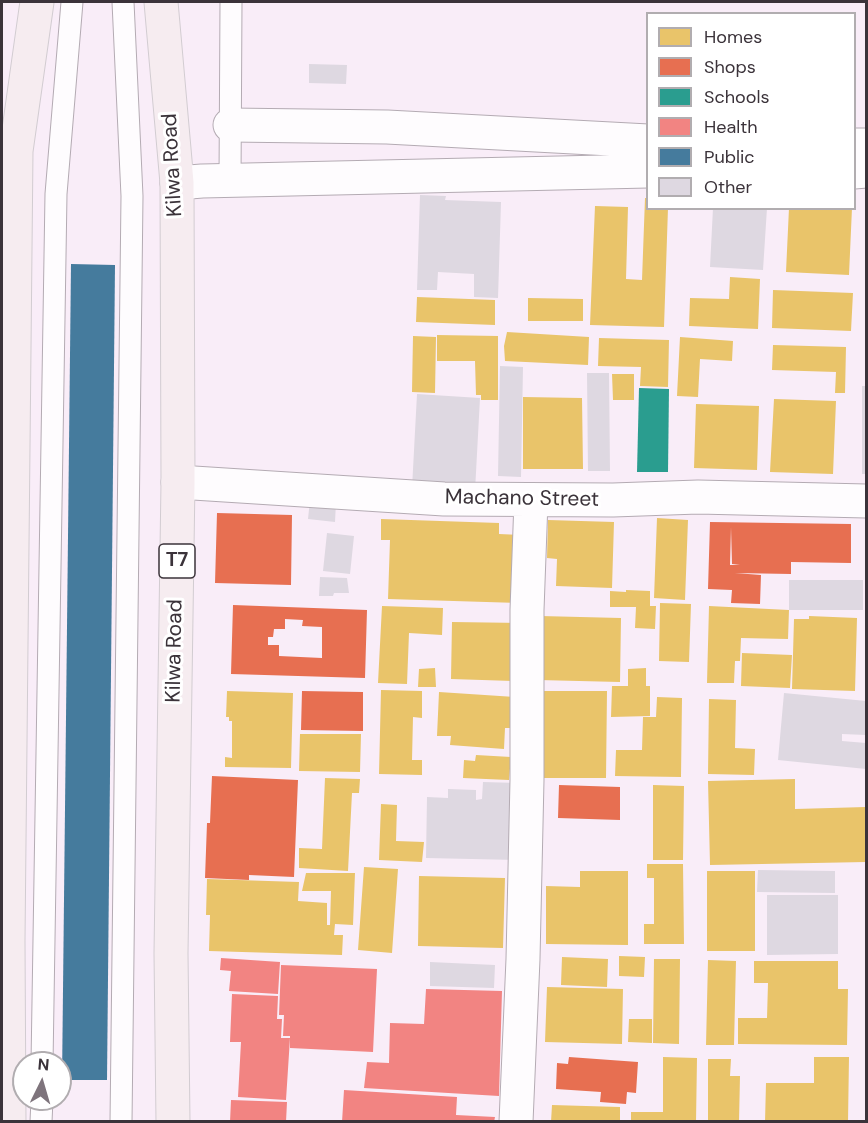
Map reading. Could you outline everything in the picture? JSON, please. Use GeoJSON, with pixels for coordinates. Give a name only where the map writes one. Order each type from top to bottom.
{"type":"FeatureCollection","features":[{"type":"Feature","properties":{"kind":"highway"},"geometry":{"type":"LineString","coordinates":[[9,1122],[5,940],[6,620],[16,151],[37,2]]}},
{"type":"Feature","properties":{"kind":"highway","name":"Kilwa Road"},"geometry":{"type":"LineString","coordinates":[[161,2],[177,183],[178,482],[171,953],[173,1122]]}},
{"type":"Feature","properties":{"kind":"street"},"geometry":{"type":"LineString","coordinates":[[230,125],[387,127],[646,141]]}},
{"type":"Feature","properties":{"kind":"street"},"geometry":{"type":"LineString","coordinates":[[177,183],[646,171]]}},
{"type":"Feature","properties":{"kind":"street","name":"Machano Street"},"geometry":{"type":"LineString","coordinates":[[178,482],[444,499],[531,501],[698,497],[867,501]]}},
{"type":"Feature","properties":{"kind":"street"},"geometry":{"type":"LineString","coordinates":[[516,1122],[524,959],[527,610],[531,501]]}},
{"type":"Feature","properties":{"kind":"lane"},"geometry":{"type":"LineString","coordinates":[[42,1051],[56,194],[72,2]]}},
{"type":"Feature","properties":{"kind":"lane"},"geometry":{"type":"LineString","coordinates":[[121,1122],[132,196],[123,2]]}},
{"type":"Feature","properties":{"kind":"lane"},"geometry":{"type":"LineString","coordinates":[[230,181],[231,2]]}},
{"type":"Feature","properties":{"kind":"building: Homes"},"geometry":{"type":"Polygon","coordinates":[[[646,198],[646,210],[668,210],[664,327],[590,325],[595,206],[628,207],[626,279],[642,280],[646,198]]]}},
{"type":"Feature","properties":{"kind":"building: Homes"},"geometry":{"type":"Polygon","coordinates":[[[789,210],[852,210],[849,275],[786,272],[789,210]]]}},
{"type":"Feature","properties":{"kind":"building: Homes"},"geometry":{"type":"Polygon","coordinates":[[[730,277],[760,279],[758,329],[689,326],[690,298],[729,299],[730,277]]]}},
{"type":"Feature","properties":{"kind":"building: Homes"},"geometry":{"type":"Polygon","coordinates":[[[773,290],[853,293],[851,331],[772,328],[773,290]]]}},
{"type":"Feature","properties":{"kind":"building: Homes"},"geometry":{"type":"Polygon","coordinates":[[[417,297],[495,300],[495,325],[416,322],[417,297]]]}},
{"type":"Feature","properties":{"kind":"building: Homes"},"geometry":{"type":"Polygon","coordinates":[[[528,298],[583,299],[583,321],[528,321],[528,298]]]}},
{"type":"Feature","properties":{"kind":"building: Homes"},"geometry":{"type":"Polygon","coordinates":[[[507,332],[589,337],[588,365],[505,361],[504,346],[507,332]]]}},
{"type":"Feature","properties":{"kind":"building: Homes"},"geometry":{"type":"Polygon","coordinates":[[[437,335],[498,336],[498,400],[481,400],[481,395],[476,395],[475,361],[437,361],[437,335]]]}},
{"type":"Feature","properties":{"kind":"building: Homes"},"geometry":{"type":"Polygon","coordinates":[[[413,336],[436,337],[435,393],[412,392],[413,336]]]}},
{"type":"Feature","properties":{"kind":"building: Homes"},"geometry":{"type":"Polygon","coordinates":[[[680,337],[733,341],[732,361],[700,359],[698,397],[677,396],[680,337]]]}},
{"type":"Feature","properties":{"kind":"building: Homes"},"geometry":{"type":"Polygon","coordinates":[[[599,338],[669,340],[668,387],[640,386],[641,367],[598,366],[599,338]]]}},
{"type":"Feature","properties":{"kind":"building: Homes"},"geometry":{"type":"Polygon","coordinates":[[[773,345],[846,347],[845,393],[835,393],[836,372],[772,370],[773,345]]]}},
{"type":"Feature","properties":{"kind":"building: Homes"},"geometry":{"type":"Polygon","coordinates":[[[612,374],[634,374],[634,400],[613,400],[612,374]]]}},
{"type":"Feature","properties":{"kind":"building: Homes"},"geometry":{"type":"Polygon","coordinates":[[[523,397],[582,398],[583,469],[523,469],[523,397]]]}},
{"type":"Feature","properties":{"kind":"building: Homes"},"geometry":{"type":"Polygon","coordinates":[[[774,399],[836,401],[833,474],[770,472],[774,399]]]}},
{"type":"Feature","properties":{"kind":"building: Homes"},"geometry":{"type":"Polygon","coordinates":[[[696,404],[759,406],[757,470],[694,468],[696,404]]]}},
{"type":"Feature","properties":{"kind":"building: Homes"},"geometry":{"type":"Polygon","coordinates":[[[657,518],[688,520],[685,600],[654,598],[657,518]]]}},
{"type":"Feature","properties":{"kind":"building: Homes"},"geometry":{"type":"Polygon","coordinates":[[[381,519],[499,523],[499,534],[521,535],[519,603],[388,599],[390,540],[381,540],[381,519]]]}},
{"type":"Feature","properties":{"kind":"building: Homes"},"geometry":{"type":"Polygon","coordinates":[[[548,520],[614,522],[612,588],[556,586],[557,559],[547,558],[548,520]]]}},
{"type":"Feature","properties":{"kind":"building: Homes"},"geometry":{"type":"Polygon","coordinates":[[[626,590],[650,591],[650,606],[656,606],[655,629],[635,628],[636,607],[610,607],[610,591],[626,592],[626,590]]]}},
{"type":"Feature","properties":{"kind":"building: Homes"},"geometry":{"type":"Polygon","coordinates":[[[660,603],[691,604],[689,662],[659,661],[660,603]]]}},
{"type":"Feature","properties":{"kind":"building: Homes"},"geometry":{"type":"Polygon","coordinates":[[[382,606],[443,608],[442,635],[409,633],[407,684],[378,683],[382,606]]]}},
{"type":"Feature","properties":{"kind":"building: Homes"},"geometry":{"type":"Polygon","coordinates":[[[709,606],[789,610],[788,639],[741,638],[740,661],[735,661],[734,683],[707,683],[709,606]]]}},
{"type":"Feature","properties":{"kind":"building: Homes"},"geometry":{"type":"Polygon","coordinates":[[[540,616],[621,618],[620,682],[538,680],[540,616]]]}},
{"type":"Feature","properties":{"kind":"building: Homes"},"geometry":{"type":"Polygon","coordinates":[[[809,616],[857,618],[855,691],[792,689],[794,619],[809,619],[809,616]]]}},
{"type":"Feature","properties":{"kind":"building: Homes"},"geometry":{"type":"Polygon","coordinates":[[[452,622],[523,623],[513,681],[451,679],[452,622]]]}},
{"type":"Feature","properties":{"kind":"building: Homes"},"geometry":{"type":"Polygon","coordinates":[[[742,653],[792,655],[790,688],[741,686],[742,653]]]}},
{"type":"Feature","properties":{"kind":"building: Homes"},"geometry":{"type":"Polygon","coordinates":[[[435,668],[436,687],[418,687],[419,669],[435,668]]]}},
{"type":"Feature","properties":{"kind":"building: Homes"},"geometry":{"type":"Polygon","coordinates":[[[646,668],[646,686],[650,686],[650,716],[611,717],[612,686],[628,686],[628,669],[646,668]]]}},
{"type":"Feature","properties":{"kind":"building: Homes"},"geometry":{"type":"Polygon","coordinates":[[[381,690],[422,691],[422,718],[413,717],[412,760],[422,760],[422,775],[379,774],[381,690]]]}},
{"type":"Feature","properties":{"kind":"building: Homes"},"geometry":{"type":"Polygon","coordinates":[[[227,691],[293,693],[291,768],[225,767],[225,757],[232,758],[232,721],[226,717],[227,691]]]}},
{"type":"Feature","properties":{"kind":"building: Homes"},"geometry":{"type":"Polygon","coordinates":[[[539,691],[607,691],[606,778],[539,778],[539,691]]]}},
{"type":"Feature","properties":{"kind":"building: Homes"},"geometry":{"type":"Polygon","coordinates":[[[439,692],[515,697],[513,728],[505,728],[504,749],[450,745],[451,736],[437,736],[439,692]]]}},
{"type":"Feature","properties":{"kind":"building: Homes"},"geometry":{"type":"Polygon","coordinates":[[[657,697],[682,698],[681,777],[615,776],[616,750],[642,750],[643,717],[656,717],[657,697]]]}},
{"type":"Feature","properties":{"kind":"building: Homes"},"geometry":{"type":"Polygon","coordinates":[[[709,699],[736,700],[735,748],[755,749],[754,775],[708,774],[709,699]]]}},
{"type":"Feature","properties":{"kind":"building: Homes"},"geometry":{"type":"Polygon","coordinates":[[[300,734],[361,734],[360,772],[299,771],[300,734]]]}},
{"type":"Feature","properties":{"kind":"building: Homes"},"geometry":{"type":"Polygon","coordinates":[[[476,755],[511,757],[509,780],[463,778],[464,760],[475,761],[476,755]]]}},
{"type":"Feature","properties":{"kind":"building: Homes"},"geometry":{"type":"Polygon","coordinates":[[[325,778],[360,779],[359,793],[352,793],[348,871],[299,868],[299,848],[322,849],[325,778]]]}},
{"type":"Feature","properties":{"kind":"building: Homes"},"geometry":{"type":"Polygon","coordinates":[[[795,779],[795,809],[866,807],[866,862],[710,865],[708,781],[795,779]]]}},
{"type":"Feature","properties":{"kind":"building: Homes"},"geometry":{"type":"Polygon","coordinates":[[[653,785],[684,786],[683,860],[653,860],[653,785]]]}},
{"type":"Feature","properties":{"kind":"building: Homes"},"geometry":{"type":"Polygon","coordinates":[[[381,804],[397,805],[396,841],[424,842],[422,862],[379,860],[381,804]]]}},
{"type":"Feature","properties":{"kind":"building: Homes"},"geometry":{"type":"Polygon","coordinates":[[[647,864],[683,864],[684,944],[644,944],[644,924],[654,924],[654,878],[647,878],[647,864]]]}},
{"type":"Feature","properties":{"kind":"building: Homes"},"geometry":{"type":"Polygon","coordinates":[[[364,867],[398,869],[392,953],[358,950],[364,867]]]}},
{"type":"Feature","properties":{"kind":"building: Homes"},"geometry":{"type":"Polygon","coordinates":[[[580,871],[628,871],[628,945],[546,944],[546,886],[580,887],[580,871]]]}},
{"type":"Feature","properties":{"kind":"building: Homes"},"geometry":{"type":"Polygon","coordinates":[[[707,871],[755,871],[755,951],[707,951],[707,871]]]}},
{"type":"Feature","properties":{"kind":"building: Homes"},"geometry":{"type":"Polygon","coordinates":[[[306,873],[355,873],[353,925],[335,924],[334,935],[343,935],[342,955],[209,951],[210,915],[206,915],[207,879],[299,882],[298,901],[327,903],[327,925],[330,925],[331,891],[302,891],[306,873]]]}},
{"type":"Feature","properties":{"kind":"building: Homes"},"geometry":{"type":"Polygon","coordinates":[[[419,876],[505,878],[503,948],[418,946],[419,876]]]}},
{"type":"Feature","properties":{"kind":"building: Homes"},"geometry":{"type":"Polygon","coordinates":[[[619,956],[645,957],[644,977],[619,976],[619,956]]]}},
{"type":"Feature","properties":{"kind":"building: Homes"},"geometry":{"type":"Polygon","coordinates":[[[562,957],[608,959],[607,987],[561,985],[562,957]]]}},
{"type":"Feature","properties":{"kind":"building: Homes"},"geometry":{"type":"Polygon","coordinates":[[[654,959],[680,959],[679,1044],[653,1043],[654,959]]]}},
{"type":"Feature","properties":{"kind":"building: Homes"},"geometry":{"type":"Polygon","coordinates":[[[708,960],[736,961],[734,1045],[706,1045],[708,960]]]}},
{"type":"Feature","properties":{"kind":"building: Homes"},"geometry":{"type":"Polygon","coordinates":[[[754,961],[838,961],[838,989],[848,989],[847,1045],[738,1044],[738,1018],[767,1018],[768,983],[754,983],[754,961]]]}},
{"type":"Feature","properties":{"kind":"building: Homes"},"geometry":{"type":"Polygon","coordinates":[[[547,987],[623,989],[622,1044],[545,1042],[547,987]]]}},
{"type":"Feature","properties":{"kind":"building: Homes"},"geometry":{"type":"Polygon","coordinates":[[[629,1019],[652,1019],[652,1043],[628,1042],[629,1019]]]}},
{"type":"Feature","properties":{"kind":"building: Homes"},"geometry":{"type":"Polygon","coordinates":[[[663,1057],[697,1058],[696,1122],[631,1122],[631,1112],[663,1112],[663,1057]]]}},
{"type":"Feature","properties":{"kind":"building: Homes"},"geometry":{"type":"Polygon","coordinates":[[[814,1057],[849,1057],[848,1122],[765,1122],[766,1083],[814,1083],[814,1057]]]}},
{"type":"Feature","properties":{"kind":"building: Homes"},"geometry":{"type":"Polygon","coordinates":[[[708,1059],[731,1059],[730,1076],[740,1076],[739,1122],[708,1122],[708,1059]]]}},
{"type":"Feature","properties":{"kind":"building: Homes"},"geometry":{"type":"Polygon","coordinates":[[[552,1105],[620,1107],[620,1122],[551,1122],[552,1105]]]}},
{"type":"Feature","properties":{"kind":"building: Shops"},"geometry":{"type":"Polygon","coordinates":[[[217,513],[292,515],[291,585],[215,583],[217,513]]]}},
{"type":"Feature","properties":{"kind":"building: Shops"},"geometry":{"type":"Polygon","coordinates":[[[710,522],[851,524],[851,563],[791,562],[791,574],[735,573],[761,575],[760,604],[731,603],[732,590],[708,589],[710,522]],[[731,527],[730,565],[740,565],[732,564],[731,527]]]}},
{"type":"Feature","properties":{"kind":"building: Shops"},"geometry":{"type":"Polygon","coordinates":[[[233,605],[367,610],[365,678],[231,674],[233,605]],[[285,619],[285,629],[274,629],[273,637],[268,637],[268,645],[279,645],[279,656],[322,658],[322,627],[302,626],[303,620],[285,619]]]}},
{"type":"Feature","properties":{"kind":"building: Shops"},"geometry":{"type":"Polygon","coordinates":[[[302,691],[363,692],[363,731],[301,730],[302,691]]]}},
{"type":"Feature","properties":{"kind":"building: Shops"},"geometry":{"type":"Polygon","coordinates":[[[212,776],[298,780],[294,877],[249,875],[249,880],[205,878],[212,776]]]}},
{"type":"Feature","properties":{"kind":"building: Shops"},"geometry":{"type":"Polygon","coordinates":[[[559,785],[620,787],[620,820],[558,818],[559,785]]]}},
{"type":"Feature","properties":{"kind":"building: Shops"},"geometry":{"type":"Polygon","coordinates":[[[569,1057],[638,1062],[636,1093],[627,1092],[626,1104],[600,1102],[601,1092],[556,1089],[557,1063],[568,1064],[569,1057]]]}},
{"type":"Feature","properties":{"kind":"building: Schools"},"geometry":{"type":"Polygon","coordinates":[[[639,388],[669,389],[668,472],[637,472],[639,388]]]}},
{"type":"Feature","properties":{"kind":"building: Health"},"geometry":{"type":"Polygon","coordinates":[[[221,958],[280,962],[278,994],[229,991],[231,971],[220,970],[221,958]]]}},
{"type":"Feature","properties":{"kind":"building: Health"},"geometry":{"type":"Polygon","coordinates":[[[281,965],[377,969],[373,1052],[290,1048],[290,1036],[283,1036],[284,1015],[279,1015],[281,965]]]}},
{"type":"Feature","properties":{"kind":"building: Health"},"geometry":{"type":"Polygon","coordinates":[[[426,989],[502,991],[499,1096],[364,1088],[367,1062],[389,1063],[390,1023],[424,1024],[426,989]]]}},
{"type":"Feature","properties":{"kind":"building: Health"},"geometry":{"type":"Polygon","coordinates":[[[232,994],[278,996],[277,1019],[282,1019],[281,1038],[290,1038],[286,1100],[238,1097],[241,1042],[230,1042],[232,994]]]}},
{"type":"Feature","properties":{"kind":"building: Health"},"geometry":{"type":"Polygon","coordinates":[[[344,1090],[457,1097],[456,1115],[495,1117],[494,1122],[342,1122],[344,1090]]]}},
{"type":"Feature","properties":{"kind":"building: Health"},"geometry":{"type":"Polygon","coordinates":[[[231,1100],[287,1102],[286,1122],[230,1122],[231,1100]]]}},
{"type":"Feature","properties":{"kind":"building: Public"},"geometry":{"type":"Polygon","coordinates":[[[71,264],[115,265],[107,1080],[72,1080],[72,1051],[62,1051],[71,264]]]}},
{"type":"Feature","properties":{"kind":"building: Other"},"geometry":{"type":"Polygon","coordinates":[[[309,64],[347,65],[346,84],[309,83],[309,64]]]}},
{"type":"Feature","properties":{"kind":"building: Other"},"geometry":{"type":"Polygon","coordinates":[[[420,195],[446,196],[445,200],[501,202],[498,298],[474,297],[474,274],[438,272],[437,290],[417,290],[420,195]]]}},
{"type":"Feature","properties":{"kind":"building: Other"},"geometry":{"type":"Polygon","coordinates":[[[713,210],[767,210],[763,270],[710,267],[713,210]]]}},
{"type":"Feature","properties":{"kind":"building: Other"},"geometry":{"type":"Polygon","coordinates":[[[500,366],[523,367],[521,477],[498,476],[500,366]]]}},
{"type":"Feature","properties":{"kind":"building: Other"},"geometry":{"type":"Polygon","coordinates":[[[587,373],[609,373],[610,471],[588,471],[587,373]]]}},
{"type":"Feature","properties":{"kind":"building: Other"},"geometry":{"type":"Polygon","coordinates":[[[862,386],[866,386],[866,474],[862,474],[862,386]]]}},
{"type":"Feature","properties":{"kind":"building: Other"},"geometry":{"type":"Polygon","coordinates":[[[417,394],[480,398],[475,491],[412,488],[417,394]]]}},
{"type":"Feature","properties":{"kind":"building: Other"},"geometry":{"type":"Polygon","coordinates":[[[310,500],[336,502],[335,522],[308,519],[310,500]]]}},
{"type":"Feature","properties":{"kind":"building: Other"},"geometry":{"type":"Polygon","coordinates":[[[327,533],[354,536],[350,574],[323,571],[327,533]]]}},
{"type":"Feature","properties":{"kind":"building: Other"},"geometry":{"type":"Polygon","coordinates":[[[320,577],[347,578],[349,593],[319,596],[320,577]]]}},
{"type":"Feature","properties":{"kind":"building: Other"},"geometry":{"type":"Polygon","coordinates":[[[789,580],[863,580],[863,610],[789,610],[789,580]]]}},
{"type":"Feature","properties":{"kind":"building: Other"},"geometry":{"type":"Polygon","coordinates":[[[784,693],[866,701],[866,735],[842,734],[842,741],[866,743],[866,769],[778,760],[784,693]]]}},
{"type":"Feature","properties":{"kind":"building: Other"},"geometry":{"type":"Polygon","coordinates":[[[483,782],[518,783],[517,860],[426,858],[427,797],[448,798],[448,789],[476,790],[476,800],[482,799],[483,782]]]}},
{"type":"Feature","properties":{"kind":"building: Other"},"geometry":{"type":"Polygon","coordinates":[[[758,870],[835,871],[835,893],[757,892],[758,870]]]}},
{"type":"Feature","properties":{"kind":"building: Other"},"geometry":{"type":"Polygon","coordinates":[[[767,895],[838,895],[838,954],[767,955],[767,895]]]}},
{"type":"Feature","properties":{"kind":"building: Other"},"geometry":{"type":"Polygon","coordinates":[[[430,962],[495,965],[494,988],[430,986],[430,962]]]}}]}
